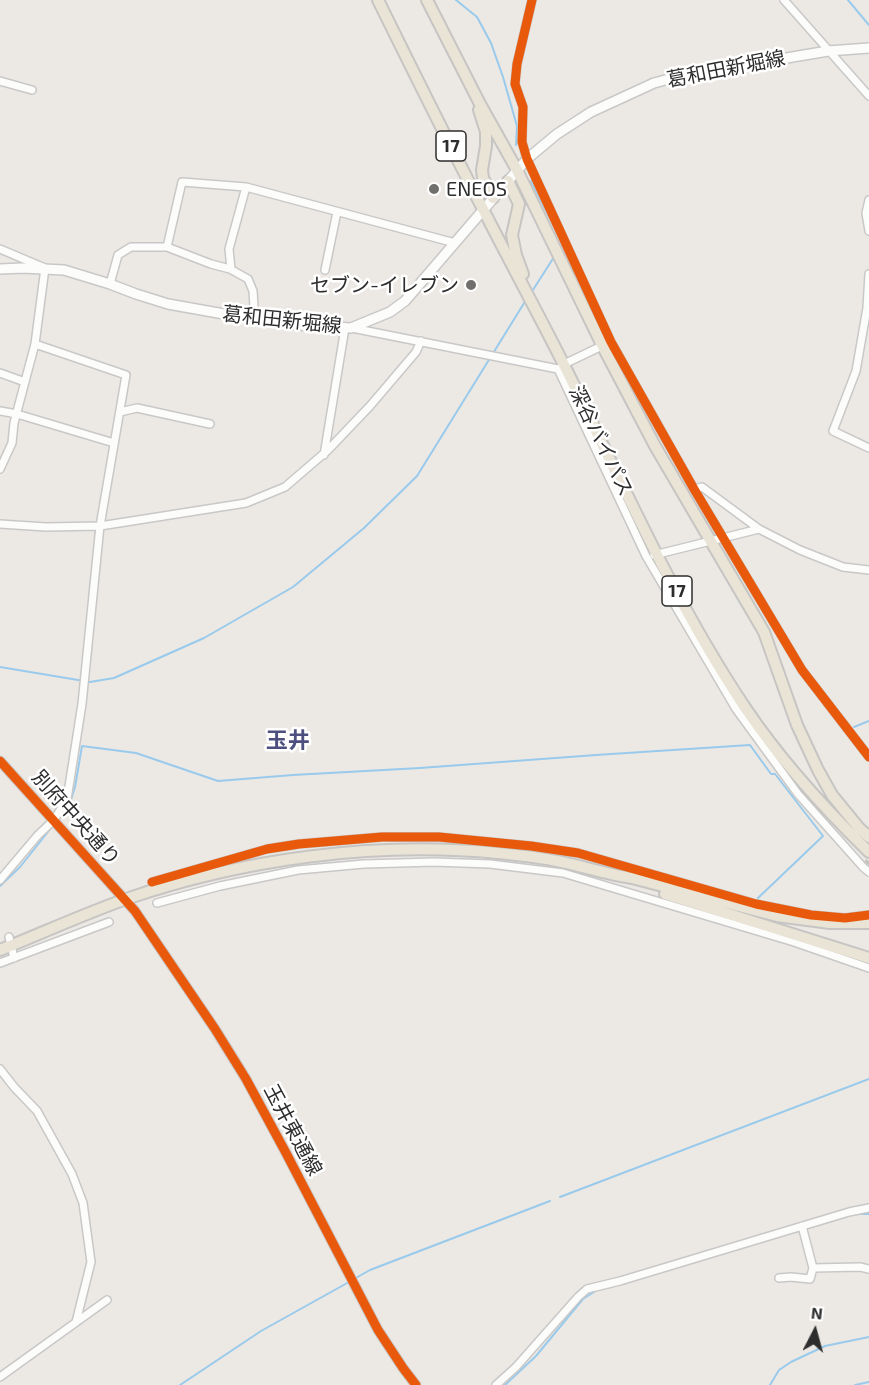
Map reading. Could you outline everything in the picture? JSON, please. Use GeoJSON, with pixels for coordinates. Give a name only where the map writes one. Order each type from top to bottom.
{"type":"FeatureCollection","features":[{"type":"Feature","properties":{"kind":"highway","name":"深谷バイパス"},"geometry":{"type":"LineString","coordinates":[[378,0],[527,294],[651,555],[747,710],[790,767],[843,827],[869,852]]}},
{"type":"Feature","properties":{"kind":"highway","name":"17"},"geometry":{"type":"LineString","coordinates":[[426,0],[517,170],[655,446],[764,632],[797,725],[827,787],[859,828],[869,837]]}},
{"type":"Feature","properties":{"kind":"highway"},"geometry":{"type":"LineString","coordinates":[[480,104],[478,111],[486,132],[483,178],[494,198]]}},
{"type":"Feature","properties":{"kind":"highway"},"geometry":{"type":"LineString","coordinates":[[508,181],[519,204],[513,235],[527,294]]}},
{"type":"Feature","properties":{"kind":"highway"},"geometry":{"type":"LineString","coordinates":[[0,951],[10,941],[126,899],[194,878],[297,864],[353,851],[436,850],[496,853],[555,860],[777,916],[830,922],[869,923]]}},
{"type":"Feature","properties":{"kind":"highway"},"geometry":{"type":"LineString","coordinates":[[609,874],[795,938],[869,958]]}},
{"type":"Feature","properties":{"kind":"main road","name":"葛和田新堀線"},"geometry":{"type":"LineString","coordinates":[[0,269],[64,270],[168,304],[297,325],[348,328],[390,312],[405,301],[527,159],[557,134],[591,112],[654,83],[680,76],[828,51],[869,48]]}},
{"type":"Feature","properties":{"kind":"street"},"geometry":{"type":"LineString","coordinates":[[532,0],[517,64],[515,84],[523,107],[522,142],[527,159],[606,344],[802,670],[867,753]]}},
{"type":"Feature","properties":{"kind":"street"},"geometry":{"type":"LineString","coordinates":[[784,0],[869,96]]}},
{"type":"Feature","properties":{"kind":"street"},"geometry":{"type":"LineString","coordinates":[[0,81],[32,90]]}},
{"type":"Feature","properties":{"kind":"street"},"geometry":{"type":"LineString","coordinates":[[167,247],[182,182],[246,187],[455,243]]}},
{"type":"Feature","properties":{"kind":"street"},"geometry":{"type":"LineString","coordinates":[[231,270],[229,249],[246,187]]}},
{"type":"Feature","properties":{"kind":"street"},"geometry":{"type":"LineString","coordinates":[[869,200],[866,213],[869,231]]}},
{"type":"Feature","properties":{"kind":"street"},"geometry":{"type":"LineString","coordinates":[[325,270],[337,212]]}},
{"type":"Feature","properties":{"kind":"street"},"geometry":{"type":"LineString","coordinates":[[110,284],[118,255],[131,247],[167,247],[231,270],[248,279],[253,291],[252,319]]}},
{"type":"Feature","properties":{"kind":"street"},"geometry":{"type":"LineString","coordinates":[[0,249],[45,268],[35,344],[12,442],[0,469]]}},
{"type":"Feature","properties":{"kind":"street"},"geometry":{"type":"LineString","coordinates":[[869,274],[868,308],[856,371],[833,431],[869,448]]}},
{"type":"Feature","properties":{"kind":"street"},"geometry":{"type":"LineString","coordinates":[[324,454],[348,328],[561,366],[606,344]]}},
{"type":"Feature","properties":{"kind":"street"},"geometry":{"type":"LineString","coordinates":[[0,524],[46,527],[100,526],[246,503],[285,488],[324,454],[389,384],[416,352],[421,341]]}},
{"type":"Feature","properties":{"kind":"street"},"geometry":{"type":"LineString","coordinates":[[0,880],[38,835],[54,820],[67,799],[84,689],[100,526],[126,375],[35,344]]}},
{"type":"Feature","properties":{"kind":"street"},"geometry":{"type":"LineString","coordinates":[[0,374],[25,382]]}},
{"type":"Feature","properties":{"kind":"street"},"geometry":{"type":"LineString","coordinates":[[120,412],[137,408],[210,424]]}},
{"type":"Feature","properties":{"kind":"street"},"geometry":{"type":"LineString","coordinates":[[0,411],[114,442]]}},
{"type":"Feature","properties":{"kind":"street"},"geometry":{"type":"LineString","coordinates":[[694,489],[702,487],[759,528],[800,550],[843,567],[869,570]]}},
{"type":"Feature","properties":{"kind":"street"},"geometry":{"type":"LineString","coordinates":[[759,528],[651,555],[736,709],[798,794],[866,867]]}},
{"type":"Feature","properties":{"kind":"street","name":"別府中央通り"},"geometry":{"type":"LineString","coordinates":[[0,761],[126,899]]}},
{"type":"Feature","properties":{"kind":"street"},"geometry":{"type":"LineString","coordinates":[[152,882],[267,849],[382,837],[439,837],[578,853],[809,918],[869,915]]}},
{"type":"Feature","properties":{"kind":"street"},"geometry":{"type":"LineString","coordinates":[[434,862],[439,837]]}},
{"type":"Feature","properties":{"kind":"street"},"geometry":{"type":"LineString","coordinates":[[295,845],[297,864]]}},
{"type":"Feature","properties":{"kind":"street"},"geometry":{"type":"LineString","coordinates":[[156,903],[297,864],[434,862],[489,864],[563,873],[795,938],[869,968]]}},
{"type":"Feature","properties":{"kind":"street","name":"玉井東通線"},"geometry":{"type":"LineString","coordinates":[[126,899],[203,1011],[246,1079],[378,1330],[416,1385]]}},
{"type":"Feature","properties":{"kind":"street"},"geometry":{"type":"LineString","coordinates":[[0,963],[109,922]]}},
{"type":"Feature","properties":{"kind":"street"},"geometry":{"type":"LineString","coordinates":[[10,941],[15,958]]}},
{"type":"Feature","properties":{"kind":"street"},"geometry":{"type":"LineString","coordinates":[[0,1069],[37,1112],[72,1174],[83,1203],[91,1262],[75,1322]]}},
{"type":"Feature","properties":{"kind":"street"},"geometry":{"type":"LineString","coordinates":[[496,1385],[516,1367],[587,1289],[803,1229],[849,1212],[869,1208]]}},
{"type":"Feature","properties":{"kind":"street"},"geometry":{"type":"LineString","coordinates":[[779,1278],[810,1279],[813,1268],[803,1229]]}},
{"type":"Feature","properties":{"kind":"street"},"geometry":{"type":"LineString","coordinates":[[813,1268],[860,1267],[869,1269]]}},
{"type":"Feature","properties":{"kind":"street"},"geometry":{"type":"LineString","coordinates":[[0,1377],[107,1300]]}},
{"type":"Feature","properties":{"kind":"waterway"},"geometry":{"type":"LineString","coordinates":[[456,0],[477,17],[491,43],[517,126],[516,145]]}},
{"type":"Feature","properties":{"kind":"waterway"},"geometry":{"type":"LineString","coordinates":[[848,0],[869,25]]}},
{"type":"Feature","properties":{"kind":"waterway"},"geometry":{"type":"LineString","coordinates":[[531,181],[557,233]]}},
{"type":"Feature","properties":{"kind":"waterway"},"geometry":{"type":"LineString","coordinates":[[531,293],[554,257]]}},
{"type":"Feature","properties":{"kind":"waterway"},"geometry":{"type":"LineString","coordinates":[[0,667],[90,682],[114,678],[204,638],[293,587],[364,528],[417,476],[526,300]]}},
{"type":"Feature","properties":{"kind":"waterway"},"geometry":{"type":"LineString","coordinates":[[854,727],[869,721]]}},
{"type":"Feature","properties":{"kind":"waterway"},"geometry":{"type":"LineString","coordinates":[[68,809],[75,787],[82,746],[136,753],[218,781],[750,745],[823,836],[758,898]]}},
{"type":"Feature","properties":{"kind":"waterway"},"geometry":{"type":"LineString","coordinates":[[0,886],[20,867],[51,828]]}},
{"type":"Feature","properties":{"kind":"waterway"},"geometry":{"type":"LineString","coordinates":[[560,1197],[869,1079]]}},
{"type":"Feature","properties":{"kind":"waterway"},"geometry":{"type":"LineString","coordinates":[[354,1279],[370,1270],[550,1201]]}},
{"type":"Feature","properties":{"kind":"waterway"},"geometry":{"type":"LineString","coordinates":[[740,1248],[855,1214],[869,1214]]}},
{"type":"Feature","properties":{"kind":"waterway"},"geometry":{"type":"LineString","coordinates":[[180,1385],[261,1331],[349,1282]]}},
{"type":"Feature","properties":{"kind":"waterway"},"geometry":{"type":"LineString","coordinates":[[505,1385],[536,1356],[583,1299],[597,1290],[611,1287]]}},
{"type":"Feature","properties":{"kind":"waterway"},"geometry":{"type":"LineString","coordinates":[[770,1385],[779,1370],[791,1362],[825,1346],[869,1337]]}},
{"type":"Feature","properties":{"kind":"waterway"},"geometry":{"type":"LineString","coordinates":[[855,1385],[869,1382]]}},
{"type":"Feature","properties":{"kind":"cycle path"},"geometry":{"type":"LineString","coordinates":[[532,0],[517,64],[515,84],[523,107],[522,142],[527,159],[611,342],[694,489],[802,670],[869,757]]}},
{"type":"Feature","properties":{"kind":"cycle path"},"geometry":{"type":"LineString","coordinates":[[0,761],[135,911],[215,1029],[246,1079],[378,1330],[416,1385]]}},
{"type":"Feature","properties":{"kind":"cycle path"},"geometry":{"type":"LineString","coordinates":[[152,882],[267,849],[382,837],[439,837],[578,853],[756,904],[811,915],[845,918],[869,915]]}},
{"type":"Feature","properties":{"kind":"place","name":"ENEOS"},"geometry":{"type":"Point","coordinates":[434,189]}},
{"type":"Feature","properties":{"kind":"place","name":"セブン-イレブン"},"geometry":{"type":"Point","coordinates":[471,285]}},
{"type":"Feature","properties":{"kind":"district","name":"玉井"},"geometry":{"type":"Point","coordinates":[288,741]}}]}
